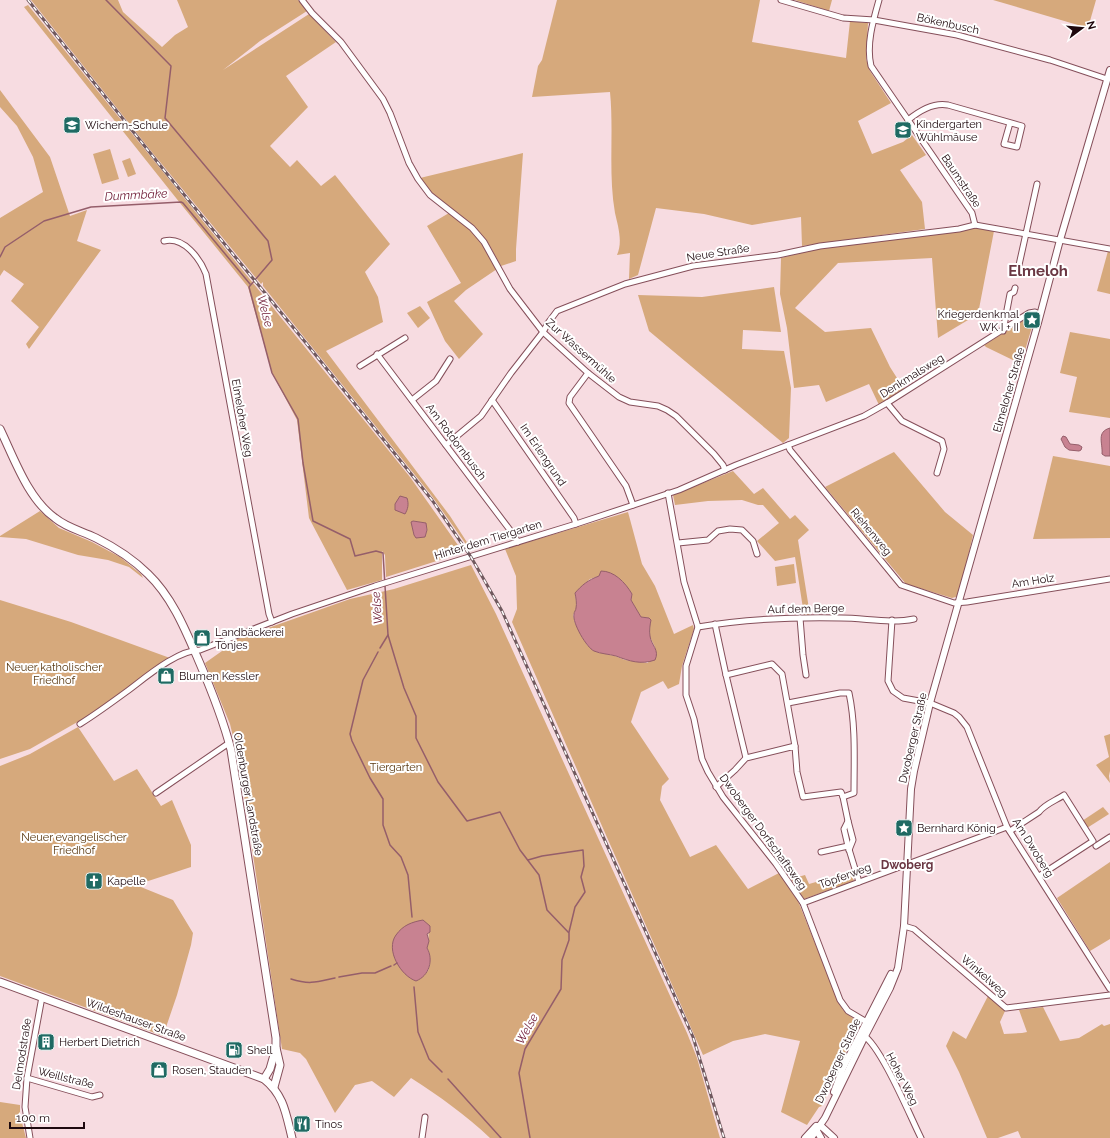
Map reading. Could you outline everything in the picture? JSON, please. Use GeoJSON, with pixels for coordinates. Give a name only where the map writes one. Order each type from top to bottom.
{"type":"FeatureCollection","features":[{"type":"Feature","properties":{"kind":"main road","name":"Oldenburger Landstraße"},"geometry":{"type":"LineString","coordinates":[[0,429],[28,486],[41,505],[65,525],[97,538],[121,552],[149,575],[162,589],[194,649],[218,708],[229,743],[239,797],[269,987],[276,1048],[270,1069],[264,1079]]}},
{"type":"Feature","properties":{"kind":"main road","name":"Wildeshauser Straße"},"geometry":{"type":"LineString","coordinates":[[0,982],[128,1030],[208,1057],[264,1079],[274,1087]]}},
{"type":"Feature","properties":{"kind":"main road"},"geometry":{"type":"LineString","coordinates":[[276,1048],[280,1065],[274,1087],[281,1099],[292,1138]]}},
{"type":"Feature","properties":{"kind":"street","name":"Zur Wassermühle"},"geometry":{"type":"LineString","coordinates":[[302,0],[312,13],[341,42],[383,99],[390,112],[409,164],[418,179],[430,195],[472,228],[484,242],[510,289],[543,332],[588,373],[622,399],[630,402],[658,406],[672,413],[714,454],[725,470]]}},
{"type":"Feature","properties":{"kind":"street","name":"Bökenbusch"},"geometry":{"type":"LineString","coordinates":[[781,0],[843,18],[874,20],[957,35],[1050,60],[1107,79]]}},
{"type":"Feature","properties":{"kind":"street","name":"Baumstraße"},"geometry":{"type":"LineString","coordinates":[[879,0],[870,36],[869,57],[872,66],[972,213],[975,225]]}},
{"type":"Feature","properties":{"kind":"street","name":"Elmeloher Straße"},"geometry":{"type":"LineString","coordinates":[[958,610],[1060,240],[1110,70]]}},
{"type":"Feature","properties":{"kind":"street"},"geometry":{"type":"LineString","coordinates":[[908,120],[926,108],[941,104],[1022,126],[1017,147],[1004,144],[1010,123]]}},
{"type":"Feature","properties":{"kind":"street"},"geometry":{"type":"LineString","coordinates":[[1019,265],[1038,184]]}},
{"type":"Feature","properties":{"kind":"street","name":"Neue Straße"},"geometry":{"type":"LineString","coordinates":[[446,445],[481,416],[557,311],[638,279],[693,266],[778,255],[820,246],[959,229],[975,225],[1110,250]]}},
{"type":"Feature","properties":{"kind":"street","name":"Elmeloher Weg"},"geometry":{"type":"LineString","coordinates":[[164,241],[173,240],[185,246],[198,259],[206,274],[248,507],[269,614],[272,622]]}},
{"type":"Feature","properties":{"kind":"street"},"geometry":{"type":"LineString","coordinates":[[1003,331],[1010,294],[1014,292],[1015,288]]}},
{"type":"Feature","properties":{"kind":"street","name":"Denkmalsweg"},"geometry":{"type":"LineString","coordinates":[[788,445],[864,416],[1003,331],[1029,313],[1040,314]]}},
{"type":"Feature","properties":{"kind":"street"},"geometry":{"type":"LineString","coordinates":[[360,366],[377,354],[405,338]]}},
{"type":"Feature","properties":{"kind":"street","name":"Am Rotdornbusch"},"geometry":{"type":"LineString","coordinates":[[377,354],[518,542]]}},
{"type":"Feature","properties":{"kind":"street"},"geometry":{"type":"LineString","coordinates":[[412,400],[436,381],[450,359]]}},
{"type":"Feature","properties":{"kind":"street"},"geometry":{"type":"LineString","coordinates":[[588,373],[570,397],[569,403],[626,486],[633,506]]}},
{"type":"Feature","properties":{"kind":"street","name":"Im Erlengrund"},"geometry":{"type":"LineString","coordinates":[[492,400],[574,518],[576,524]]}},
{"type":"Feature","properties":{"kind":"street"},"geometry":{"type":"LineString","coordinates":[[887,403],[902,421],[942,441],[944,449],[937,473]]}},
{"type":"Feature","properties":{"kind":"street","name":"Hinter dem Tiergarten"},"geometry":{"type":"LineString","coordinates":[[80,724],[100,712],[159,666],[194,649],[200,650],[292,614],[378,585],[633,506],[788,445]]}},
{"type":"Feature","properties":{"kind":"street","name":"Riehenweg"},"geometry":{"type":"LineString","coordinates":[[788,445],[790,450],[902,585],[954,603],[960,601]]}},
{"type":"Feature","properties":{"kind":"street"},"geometry":{"type":"LineString","coordinates":[[668,493],[684,582],[698,626]]}},
{"type":"Feature","properties":{"kind":"street"},"geometry":{"type":"LineString","coordinates":[[678,543],[708,540],[718,532],[724,530],[742,530],[753,541],[757,554]]}},
{"type":"Feature","properties":{"kind":"street","name":"Am Holz"},"geometry":{"type":"LineString","coordinates":[[960,601],[1110,579]]}},
{"type":"Feature","properties":{"kind":"street","name":"Dwoberger Straße"},"geometry":{"type":"LineString","coordinates":[[811,1138],[818,1128],[843,1068],[890,988],[898,970],[904,926],[913,780],[930,703],[958,610]]}},
{"type":"Feature","properties":{"kind":"street"},"geometry":{"type":"LineString","coordinates":[[800,618],[802,656],[806,675]]}},
{"type":"Feature","properties":{"kind":"street","name":"Auf dem Berge"},"geometry":{"type":"LineString","coordinates":[[698,626],[732,621],[800,618],[914,619]]}},
{"type":"Feature","properties":{"kind":"street","name":"Am Dwoberg"},"geometry":{"type":"LineString","coordinates":[[892,620],[888,681],[893,691],[903,698],[930,703],[954,713],[968,727],[1008,829],[1110,989]]}},
{"type":"Feature","properties":{"kind":"street"},"geometry":{"type":"LineString","coordinates":[[716,624],[726,675],[746,758]]}},
{"type":"Feature","properties":{"kind":"street","name":"Dwoberger Dorfschaftsweg"},"geometry":{"type":"LineString","coordinates":[[698,626],[686,666],[686,695],[694,719],[702,759],[716,787],[776,864],[803,903],[840,1000],[848,1011],[869,1023]]}},
{"type":"Feature","properties":{"kind":"street"},"geometry":{"type":"LineString","coordinates":[[726,675],[772,664],[782,674],[803,797],[841,792],[853,840],[849,848],[859,882]]}},
{"type":"Feature","properties":{"kind":"street"},"geometry":{"type":"LineString","coordinates":[[788,703],[840,693],[848,693],[852,708],[854,736],[854,793],[843,797]]}},
{"type":"Feature","properties":{"kind":"street"},"geometry":{"type":"LineString","coordinates":[[156,793],[229,743]]}},
{"type":"Feature","properties":{"kind":"street"},"geometry":{"type":"LineString","coordinates":[[716,787],[736,770],[746,758],[795,746]]}},
{"type":"Feature","properties":{"kind":"street","name":"Töpferweg"},"geometry":{"type":"LineString","coordinates":[[803,903],[1008,829],[1039,812],[1046,805],[1064,795],[1093,841]]}},
{"type":"Feature","properties":{"kind":"street"},"geometry":{"type":"LineString","coordinates":[[1039,876],[1093,841],[1097,847],[1110,837]]}},
{"type":"Feature","properties":{"kind":"street"},"geometry":{"type":"LineString","coordinates":[[821,852],[849,848]]}},
{"type":"Feature","properties":{"kind":"street","name":"Winkelweg"},"geometry":{"type":"LineString","coordinates":[[904,926],[914,929],[1006,1008],[1110,995]]}},
{"type":"Feature","properties":{"kind":"street","name":"Delmodstraße"},"geometry":{"type":"LineString","coordinates":[[30,1138],[25,1107],[27,1078],[42,997]]}},
{"type":"Feature","properties":{"kind":"street","name":"Hoher Weg"},"geometry":{"type":"LineString","coordinates":[[863,1034],[869,1039],[881,1057],[921,1138]]}},
{"type":"Feature","properties":{"kind":"street","name":"Weillstraße"},"geometry":{"type":"LineString","coordinates":[[27,1078],[92,1096],[100,1095]]}},
{"type":"Feature","properties":{"kind":"street"},"geometry":{"type":"LineString","coordinates":[[422,1138],[425,1117]]}},
{"type":"Feature","properties":{"kind":"street"},"geometry":{"type":"LineString","coordinates":[[818,1128],[822,1138]]}},
{"type":"Feature","properties":{"kind":"street"},"geometry":{"type":"LineString","coordinates":[[818,1128],[834,1138]]}},
{"type":"Feature","properties":{"kind":"street","name":"Dwoberger Straße"},"geometry":{"type":"LineString","coordinates":[[805,1138],[818,1128]]}},
{"type":"Feature","properties":{"kind":"green space"},"geometry":{"type":"Polygon","coordinates":[[[31,0],[118,0],[123,12],[162,47],[175,35],[188,27],[177,0],[298,0],[307,11],[260,41],[223,70],[309,14],[336,42],[286,76],[308,107],[270,146],[290,167],[297,160],[321,186],[335,175],[390,244],[365,272],[378,297],[383,322],[326,351],[450,516],[472,550],[470,550],[431,495],[263,286],[263,282],[261,284],[151,151],[31,0]]]}},
{"type":"Feature","properties":{"kind":"green space"},"geometry":{"type":"Polygon","coordinates":[[[557,0],[760,0],[752,42],[846,58],[850,21],[868,23],[866,59],[870,71],[891,103],[858,121],[872,154],[903,142],[912,135],[926,155],[900,170],[922,202],[925,229],[802,246],[801,217],[752,225],[704,214],[656,208],[638,275],[629,279],[630,253],[617,255],[620,239],[613,198],[610,92],[532,97],[538,66],[542,60],[557,0]]]}},
{"type":"Feature","properties":{"kind":"green space"},"geometry":{"type":"Polygon","coordinates":[[[795,0],[832,0],[829,11],[795,0]]]}},
{"type":"Feature","properties":{"kind":"green space"},"geometry":{"type":"Polygon","coordinates":[[[993,0],[1096,0],[1088,28],[993,0]]]}},
{"type":"Feature","properties":{"kind":"green space"},"geometry":{"type":"Polygon","coordinates":[[[28,5],[410,477],[462,553],[386,577],[385,555],[382,551],[382,580],[347,590],[309,518],[297,420],[272,373],[248,287],[24,7],[28,5]],[[413,521],[412,525],[414,535],[425,537],[427,530],[425,523],[413,521]]]}},
{"type":"Feature","properties":{"kind":"green space"},"geometry":{"type":"Polygon","coordinates":[[[0,90],[50,157],[70,216],[87,210],[77,241],[101,250],[29,349],[26,344],[39,327],[11,301],[24,284],[4,270],[0,276],[0,218],[43,192],[33,157],[17,126],[0,107],[0,90]]]}},
{"type":"Feature","properties":{"kind":"green space"},"geometry":{"type":"Polygon","coordinates":[[[110,149],[119,179],[102,184],[93,154],[110,149]]]}},
{"type":"Feature","properties":{"kind":"green space"},"geometry":{"type":"Polygon","coordinates":[[[523,153],[516,261],[501,266],[487,241],[478,231],[432,193],[420,178],[523,153]]]}},
{"type":"Feature","properties":{"kind":"green space"},"geometry":{"type":"Polygon","coordinates":[[[130,158],[136,174],[128,177],[122,161],[130,158]]]}},
{"type":"Feature","properties":{"kind":"green space"},"geometry":{"type":"Polygon","coordinates":[[[449,213],[482,242],[497,269],[466,290],[454,301],[483,334],[459,359],[445,341],[427,302],[461,283],[427,226],[449,213]]]}},
{"type":"Feature","properties":{"kind":"green space"},"geometry":{"type":"Polygon","coordinates":[[[977,228],[994,231],[978,314],[938,338],[932,258],[838,263],[795,308],[825,332],[871,328],[890,367],[904,389],[879,405],[869,384],[826,402],[819,385],[794,388],[787,328],[780,294],[781,258],[819,248],[977,228]]]}},
{"type":"Feature","properties":{"kind":"green space"},"geometry":{"type":"Polygon","coordinates":[[[1108,251],[1110,252],[1110,294],[1097,291],[1108,251]]]}},
{"type":"Feature","properties":{"kind":"green space"},"geometry":{"type":"Polygon","coordinates":[[[774,287],[781,332],[743,330],[742,349],[784,351],[791,388],[789,438],[783,443],[649,331],[638,295],[702,297],[774,287]]]}},
{"type":"Feature","properties":{"kind":"green space"},"geometry":{"type":"Polygon","coordinates":[[[420,306],[430,318],[418,328],[407,313],[420,306]]]}},
{"type":"Feature","properties":{"kind":"green space"},"geometry":{"type":"Polygon","coordinates":[[[1029,317],[1034,320],[1021,364],[984,345],[1029,317]]]}},
{"type":"Feature","properties":{"kind":"green space"},"geometry":{"type":"Polygon","coordinates":[[[1070,332],[1110,339],[1110,418],[1069,412],[1077,377],[1060,373],[1070,332]]]}},
{"type":"Feature","properties":{"kind":"green space"},"geometry":{"type":"Polygon","coordinates":[[[894,452],[945,512],[973,535],[959,596],[952,598],[906,584],[825,487],[894,452]]]}},
{"type":"Feature","properties":{"kind":"green space"},"geometry":{"type":"Polygon","coordinates":[[[1053,456],[1110,466],[1110,538],[1033,539],[1053,456]]]}},
{"type":"Feature","properties":{"kind":"green space"},"geometry":{"type":"Polygon","coordinates":[[[733,471],[754,494],[763,488],[790,519],[795,515],[809,530],[798,540],[810,615],[804,615],[795,557],[775,561],[757,541],[779,523],[763,505],[742,500],[708,501],[675,505],[673,495],[733,471]]]}},
{"type":"Feature","properties":{"kind":"green space"},"geometry":{"type":"Polygon","coordinates":[[[40,511],[59,528],[92,542],[120,557],[141,574],[143,578],[129,567],[108,560],[78,555],[26,539],[0,537],[40,511]]]}},
{"type":"Feature","properties":{"kind":"green space"},"geometry":{"type":"Polygon","coordinates":[[[628,512],[642,564],[655,586],[674,634],[693,625],[694,629],[682,666],[679,684],[668,689],[663,681],[641,692],[631,722],[669,779],[662,786],[660,800],[690,857],[716,845],[748,889],[779,873],[798,901],[839,1003],[843,1010],[856,1021],[848,1037],[847,1049],[822,1106],[819,1107],[807,1125],[781,1112],[800,1041],[765,1034],[733,1041],[703,1055],[512,622],[517,609],[516,576],[505,549],[628,512]],[[599,576],[590,579],[575,593],[577,608],[573,615],[575,623],[587,645],[597,652],[625,660],[648,663],[655,647],[650,637],[650,620],[649,618],[641,617],[631,600],[632,594],[624,583],[616,576],[599,576]]]}},
{"type":"Feature","properties":{"kind":"green space"},"geometry":{"type":"Polygon","coordinates":[[[794,564],[796,583],[777,586],[775,567],[794,564]]]}},
{"type":"Feature","properties":{"kind":"green space","name":"Tiergarten"},"geometry":{"type":"Polygon","coordinates":[[[471,565],[496,614],[687,1033],[697,1058],[720,1138],[490,1138],[452,1106],[411,1078],[394,1097],[372,1081],[355,1085],[335,1113],[306,1059],[300,1053],[282,1049],[239,761],[230,724],[205,663],[222,651],[220,645],[350,599],[394,589],[471,565]],[[430,926],[398,964],[410,978],[428,971],[430,962],[430,956],[427,948],[430,926]]]}},
{"type":"Feature","properties":{"kind":"green space","name":"Neuer katholischer Friedhof"},"geometry":{"type":"Polygon","coordinates":[[[0,600],[71,622],[170,658],[102,708],[30,749],[0,759],[0,600]]]}},
{"type":"Feature","properties":{"kind":"green space","name":"Neuer evangelischer Friedhof"},"geometry":{"type":"Polygon","coordinates":[[[78,727],[114,781],[137,769],[161,806],[172,800],[191,845],[191,867],[136,885],[173,900],[193,933],[177,995],[163,1036],[0,976],[0,766],[30,754],[78,727]]]}},
{"type":"Feature","properties":{"kind":"green space"},"geometry":{"type":"Polygon","coordinates":[[[1110,734],[1110,783],[1096,765],[1109,757],[1104,736],[1110,734]]]}},
{"type":"Feature","properties":{"kind":"green space"},"geometry":{"type":"Polygon","coordinates":[[[1103,807],[1109,814],[1087,828],[1082,821],[1103,807]]]}},
{"type":"Feature","properties":{"kind":"green space"},"geometry":{"type":"Polygon","coordinates":[[[1110,862],[1110,939],[1090,951],[1057,898],[1110,862]]]}},
{"type":"Feature","properties":{"kind":"green space"},"geometry":{"type":"Polygon","coordinates":[[[851,872],[854,881],[804,899],[791,879],[805,875],[809,884],[851,872]]]}},
{"type":"Feature","properties":{"kind":"green space"},"geometry":{"type":"Polygon","coordinates":[[[988,996],[1005,1011],[1000,1022],[1004,1034],[1027,1032],[1019,1010],[1043,1007],[1060,1041],[1079,1038],[1102,1024],[1104,1026],[1110,1024],[1110,1138],[1021,1138],[1018,1131],[998,1138],[987,1138],[959,1072],[946,1046],[953,1031],[966,1039],[988,996]]]}},
{"type":"Feature","properties":{"kind":"green space"},"geometry":{"type":"Polygon","coordinates":[[[0,1102],[20,1105],[20,1115],[26,1138],[0,1138],[0,1102]]]}},
{"type":"Feature","properties":{"kind":"shaded area"},"geometry":{"type":"Polygon","coordinates":[[[1110,428],[1110,456],[1105,456],[1102,454],[1101,438],[1103,432],[1110,428]]]}},
{"type":"Feature","properties":{"kind":"shaded area"},"geometry":{"type":"Polygon","coordinates":[[[1063,436],[1066,437],[1070,444],[1079,445],[1082,447],[1081,450],[1069,450],[1065,447],[1061,439],[1063,436]]]}},
{"type":"Feature","properties":{"kind":"shaded area"},"geometry":{"type":"Polygon","coordinates":[[[400,496],[407,498],[408,506],[405,514],[395,510],[395,504],[400,496]]]}},
{"type":"Feature","properties":{"kind":"shaded area"},"geometry":{"type":"Polygon","coordinates":[[[411,522],[426,523],[427,530],[425,537],[416,538],[411,522]]]}},
{"type":"Feature","properties":{"kind":"shaded area"},"geometry":{"type":"Polygon","coordinates":[[[601,571],[606,571],[615,575],[623,581],[632,594],[631,600],[641,617],[649,618],[651,620],[650,634],[656,650],[655,660],[635,662],[594,651],[581,635],[574,618],[576,609],[575,593],[586,583],[599,576],[601,571]]]}},
{"type":"Feature","properties":{"kind":"shaded area"},"geometry":{"type":"Polygon","coordinates":[[[423,920],[430,926],[430,932],[427,934],[429,941],[427,948],[430,962],[427,972],[416,981],[405,974],[400,968],[396,962],[392,948],[396,935],[405,926],[423,920]]]}},
{"type":"Feature","properties":{"kind":"waterway","name":"Welse"},"geometry":{"type":"LineString","coordinates":[[106,0],[171,66],[165,118],[268,241],[272,260],[249,287],[272,373],[298,419],[303,463],[313,521],[350,539],[355,556],[376,551],[383,553],[388,635],[404,688],[416,716],[416,738],[438,782],[467,821],[500,812],[520,850],[539,875],[547,910],[569,933],[569,940],[562,960],[561,989],[525,1049],[519,1073],[530,1138]]}},
{"type":"Feature","properties":{"kind":"waterway","name":"Dummbäke"},"geometry":{"type":"LineString","coordinates":[[0,257],[5,247],[44,221],[91,207],[181,202],[250,284]]}},
{"type":"Feature","properties":{"kind":"waterway","name":"Welse"},"geometry":{"type":"LineString","coordinates":[[380,648],[388,635]]}},
{"type":"Feature","properties":{"kind":"waterway","name":"Welse"},"geometry":{"type":"LineString","coordinates":[[378,652],[363,680],[350,734],[370,778],[383,799],[383,825],[390,845],[401,857],[408,875],[412,917]]}},
{"type":"Feature","properties":{"kind":"waterway","name":"Welse"},"geometry":{"type":"LineString","coordinates":[[528,860],[542,856],[583,850],[584,866],[581,877],[585,892],[575,907],[569,932]]}},
{"type":"Feature","properties":{"kind":"waterway"},"geometry":{"type":"LineString","coordinates":[[339,977],[362,973],[375,973],[391,966]]}},
{"type":"Feature","properties":{"kind":"waterway"},"geometry":{"type":"LineString","coordinates":[[291,979],[298,981],[318,982],[335,978]]}},
{"type":"Feature","properties":{"kind":"waterway","name":"Welse"},"geometry":{"type":"LineString","coordinates":[[414,987],[418,1032],[429,1059],[442,1072]]}},
{"type":"Feature","properties":{"kind":"waterway","name":"Welse"},"geometry":{"type":"LineString","coordinates":[[448,1079],[501,1138]]}},
{"type":"Feature","properties":{"kind":"railway"},"geometry":{"type":"LineString","coordinates":[[28,0],[163,169],[306,343],[432,500],[471,557],[502,611],[693,1037],[724,1138]]}},
{"type":"Feature","properties":{"kind":"place","name":"Wichern-Schule"},"geometry":{"type":"Point","coordinates":[72,125]}},
{"type":"Feature","properties":{"kind":"place","name":"Kindergarten Wühlmäuse"},"geometry":{"type":"Point","coordinates":[903,130]}},
{"type":"Feature","properties":{"kind":"place","name":"Kriegerdenkmal WK I + II"},"geometry":{"type":"Point","coordinates":[1032,320]}},
{"type":"Feature","properties":{"kind":"place","name":"Landbäckerei Tönjes"},"geometry":{"type":"Point","coordinates":[202,638]}},
{"type":"Feature","properties":{"kind":"place","name":"Blumen Kessler"},"geometry":{"type":"Point","coordinates":[166,676]}},
{"type":"Feature","properties":{"kind":"place","name":"Bernhard König"},"geometry":{"type":"Point","coordinates":[904,828]}},
{"type":"Feature","properties":{"kind":"place","name":"Kapelle"},"geometry":{"type":"Point","coordinates":[94,881]}},
{"type":"Feature","properties":{"kind":"place","name":"Herbert Dietrich"},"geometry":{"type":"Point","coordinates":[46,1042]}},
{"type":"Feature","properties":{"kind":"place","name":"Shell"},"geometry":{"type":"Point","coordinates":[234,1050]}},
{"type":"Feature","properties":{"kind":"place","name":"Rosen, Stauden"},"geometry":{"type":"Point","coordinates":[159,1070]}},
{"type":"Feature","properties":{"kind":"place","name":"Tinos"},"geometry":{"type":"Point","coordinates":[302,1124]}},
{"type":"Feature","properties":{"kind":"district","name":"Elmeloh"},"geometry":{"type":"Point","coordinates":[1038,271]}},
{"type":"Feature","properties":{"kind":"district","name":"Dwoberg"},"geometry":{"type":"Point","coordinates":[907,865]}}]}
